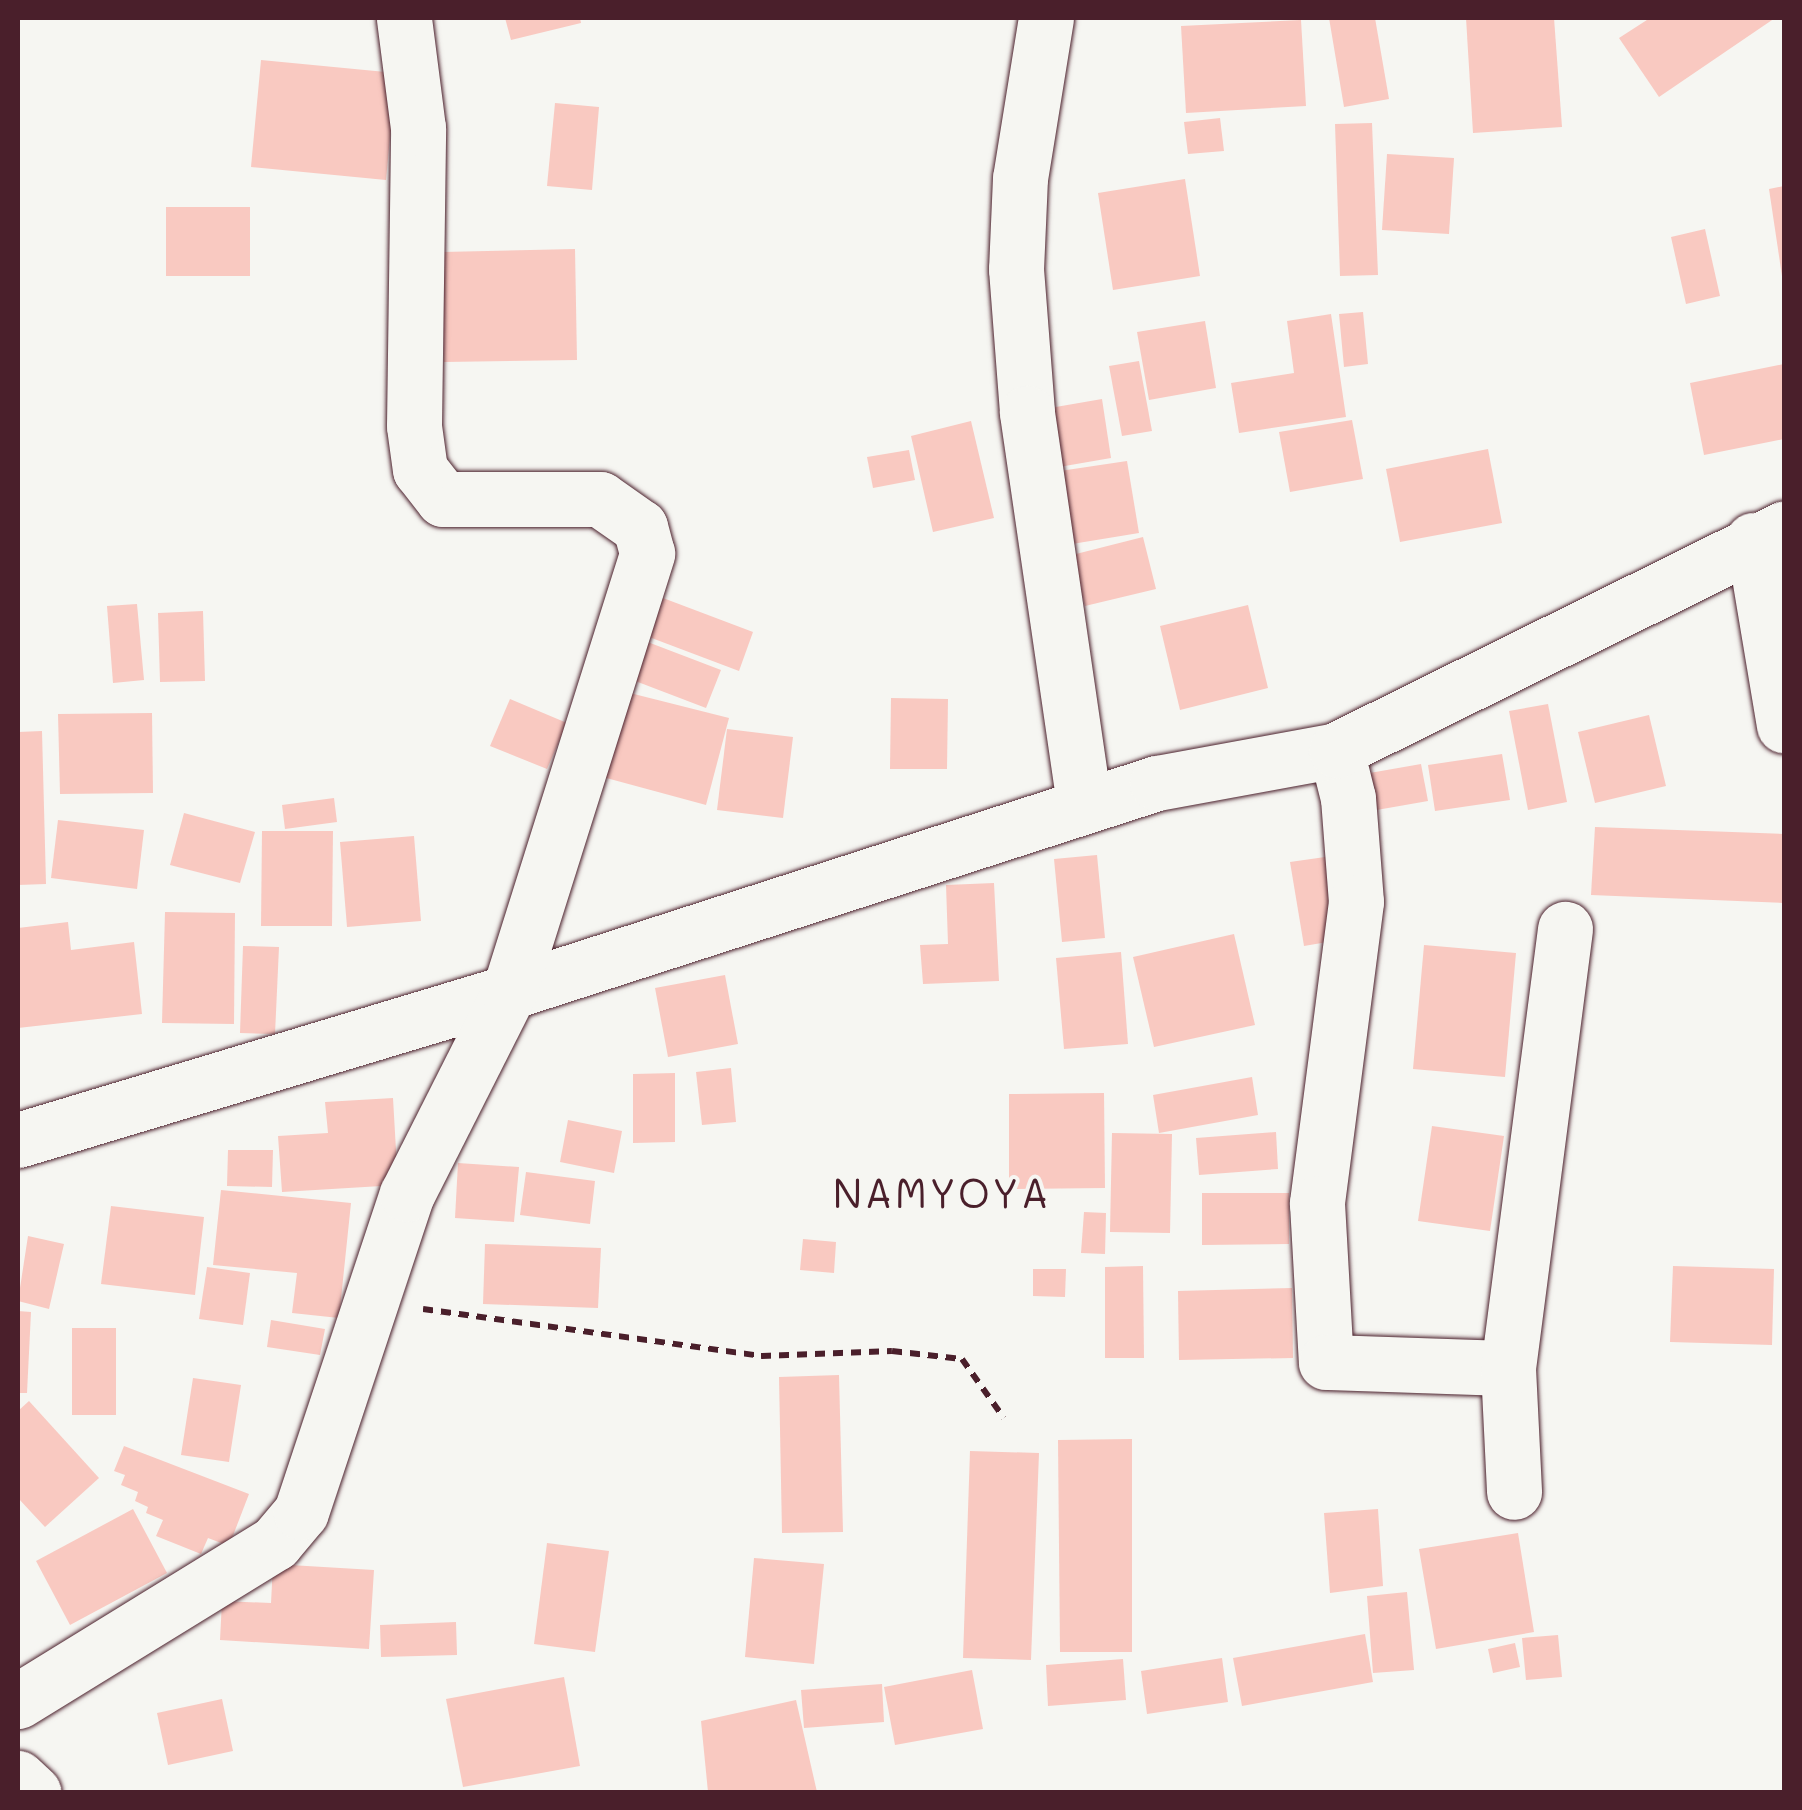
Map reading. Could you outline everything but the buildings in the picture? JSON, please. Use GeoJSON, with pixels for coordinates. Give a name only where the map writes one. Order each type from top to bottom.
{"type":"FeatureCollection","features":[{"type":"Feature","properties":{"kind":"street"},"geometry":{"type":"LineString","coordinates":[[18,1700],[275,1543],[301,1512],[320,1466],[368,1301],[407,1194],[509,992],[647,553],[640,527],[600,500],[443,499],[420,470],[414,426],[418,128],[404,18]]}},
{"type":"Feature","properties":{"kind":"street"},"geometry":{"type":"LineString","coordinates":[[1046,18],[1020,178],[1016,269],[1027,413],[1084,805]]}},
{"type":"Feature","properties":{"kind":"street"},"geometry":{"type":"LineString","coordinates":[[18,1140],[509,992],[1156,783],[1336,750],[1508,660],[1718,565],[1769,534],[1784,725]]}},
{"type":"Feature","properties":{"kind":"street"},"geometry":{"type":"LineString","coordinates":[[1336,750],[1348,798],[1356,902],[1317,1203],[1326,1362],[1508,1368]]}},
{"type":"Feature","properties":{"kind":"street"},"geometry":{"type":"LineString","coordinates":[[1514,1492],[1508,1368],[1565,930]]}},
{"type":"Feature","properties":{"kind":"street"},"geometry":{"type":"LineString","coordinates":[[18,1778],[33,1792]]}},
{"type":"Feature","properties":{"kind":"path"},"geometry":{"type":"LineString","coordinates":[[368,1301],[761,1356],[892,1352],[962,1359],[1004,1418]]}},
{"type":"Feature","properties":{"kind":"district","name":"NAMYOYA"},"geometry":{"type":"Point","coordinates":[942,1192]}}]}
